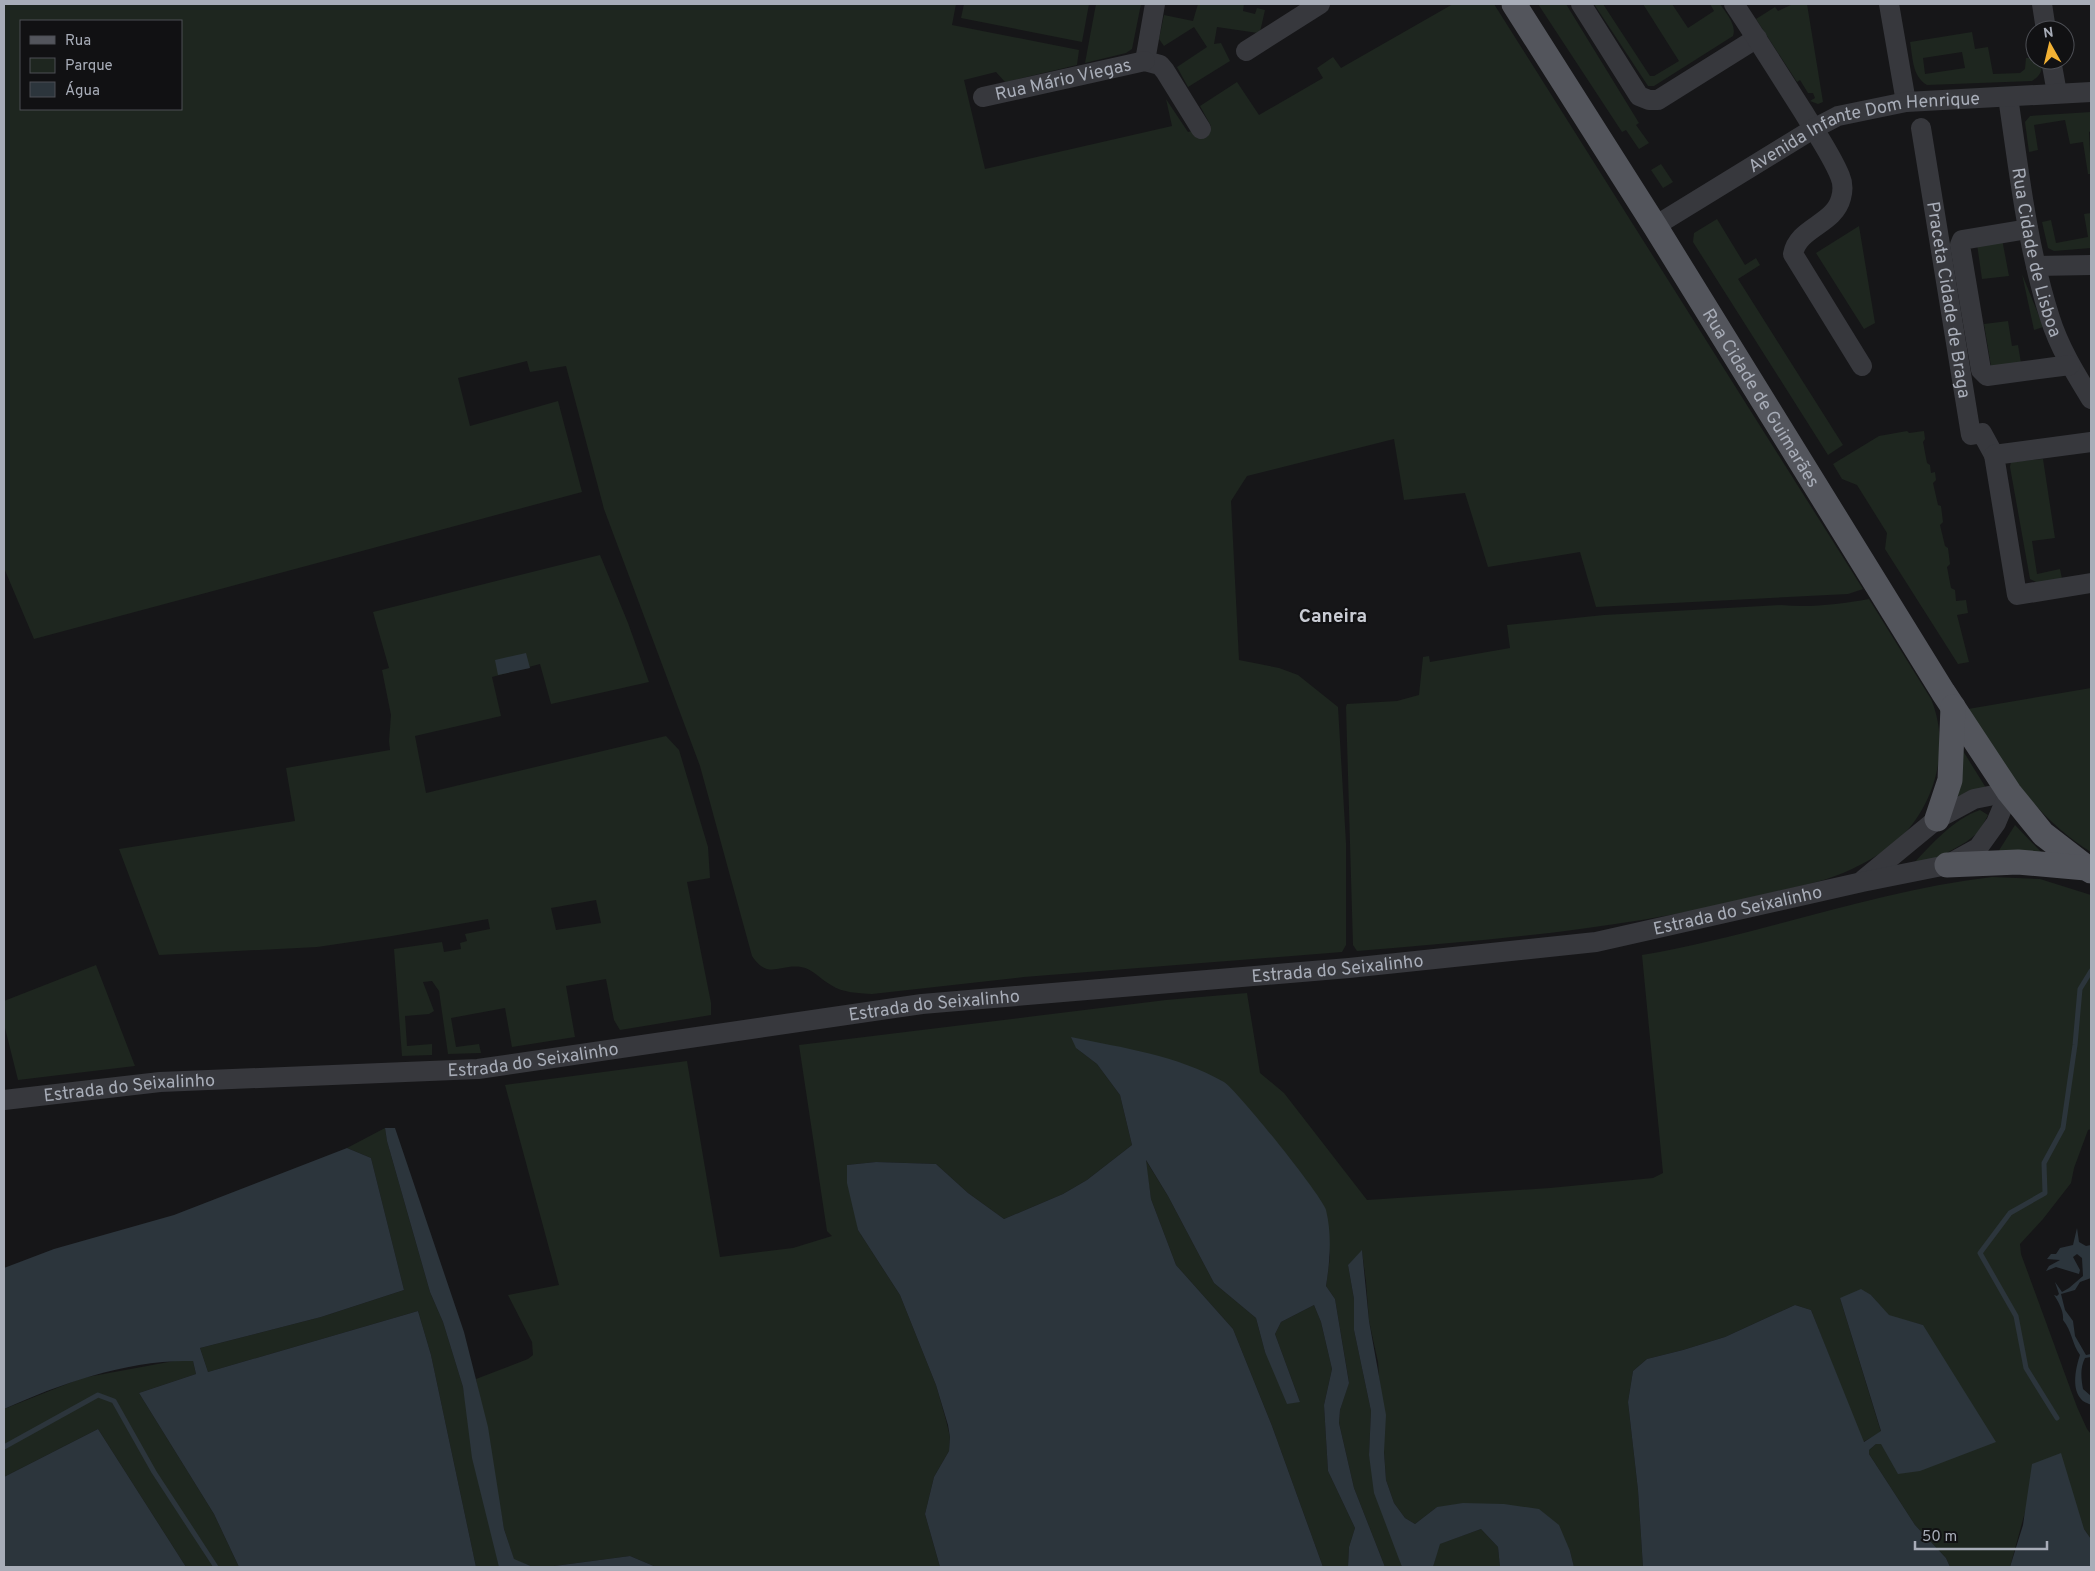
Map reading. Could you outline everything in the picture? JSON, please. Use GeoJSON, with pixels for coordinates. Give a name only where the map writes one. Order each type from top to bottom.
{"type":"FeatureCollection","features":[{"type":"Feature","properties":{"kind":"main road","name":"Rua Cidade de Guimarães"},"geometry":{"type":"LineString","coordinates":[[1514,4],[1655,226],[1953,707],[2008,792],[2043,834],[2089,869]]}},
{"type":"Feature","properties":{"kind":"main road"},"geometry":{"type":"LineString","coordinates":[[1937,819],[1950,780],[1953,707]]}},
{"type":"Feature","properties":{"kind":"main road"},"geometry":{"type":"LineString","coordinates":[[1947,865],[2018,862],[2089,869]]}},
{"type":"Feature","properties":{"kind":"street"},"geometry":{"type":"LineString","coordinates":[[1155,4],[1145,61],[1160,65],[1165,71],[1201,129]]}},
{"type":"Feature","properties":{"kind":"street"},"geometry":{"type":"LineString","coordinates":[[1246,51],[1320,4]]}},
{"type":"Feature","properties":{"kind":"street"},"geometry":{"type":"LineString","coordinates":[[1581,4],[1639,96],[1650,100],[1658,100],[1757,38]]}},
{"type":"Feature","properties":{"kind":"street"},"geometry":{"type":"LineString","coordinates":[[1734,4],[1814,129],[1841,177],[1843,189],[1841,201],[1834,213],[1802,236],[1795,244],[1793,254],[1862,366]]}},
{"type":"Feature","properties":{"kind":"street"},"geometry":{"type":"LineString","coordinates":[[1889,4],[1906,102]]}},
{"type":"Feature","properties":{"kind":"street"},"geometry":{"type":"LineString","coordinates":[[2042,4],[2044,20]]}},
{"type":"Feature","properties":{"kind":"street","name":"Rua Mário Viegas"},"geometry":{"type":"LineString","coordinates":[[983,97],[1145,61]]}},
{"type":"Feature","properties":{"kind":"street"},"geometry":{"type":"LineString","coordinates":[[2053,70],[2057,93]]}},
{"type":"Feature","properties":{"kind":"street","name":"Avenida Infante Dom Henrique"},"geometry":{"type":"LineString","coordinates":[[1655,226],[1838,116],[1906,102],[2091,92]]}},
{"type":"Feature","properties":{"kind":"street","name":"Rua Cidade de Lisboa"},"geometry":{"type":"LineString","coordinates":[[2008,97],[2028,229],[2050,319],[2070,365],[2091,399]]}},
{"type":"Feature","properties":{"kind":"street","name":"Praceta Cidade de Braga"},"geometry":{"type":"LineString","coordinates":[[1921,128],[1971,435],[1982,433],[1994,456]]}},
{"type":"Feature","properties":{"kind":"street","name":"Praceta Cidade de Braga"},"geometry":{"type":"LineString","coordinates":[[2028,229],[1962,240],[1960,245],[1981,370],[1987,376],[2070,365]]}},
{"type":"Feature","properties":{"kind":"street"},"geometry":{"type":"LineString","coordinates":[[2036,266],[2091,265]]}},
{"type":"Feature","properties":{"kind":"street"},"geometry":{"type":"LineString","coordinates":[[2091,442],[1994,456],[2017,595],[2091,583]]}},
{"type":"Feature","properties":{"kind":"street"},"geometry":{"type":"LineString","coordinates":[[1862,882],[1937,819],[1974,799],[2008,792]]}},
{"type":"Feature","properties":{"kind":"street","name":"Estrada do Seixalinho"},"geometry":{"type":"LineString","coordinates":[[4,1100],[160,1082],[478,1069],[922,1004],[1349,968],[1596,942],[1862,882],[1947,865],[1978,848],[1996,823],[2008,792]]}},
{"type":"Feature","properties":{"kind":"green space"},"geometry":{"type":"Polygon","coordinates":[[[4,4],[956,4],[952,25],[1079,50],[1077,65],[1005,82],[996,72],[964,80],[985,169],[1172,126],[1166,99],[1188,132],[1211,126],[1200,106],[1237,82],[1259,115],[1323,78],[1317,68],[1333,57],[1341,68],[1453,4],[1494,4],[1863,589],[1848,594],[1596,607],[1580,552],[1488,567],[1465,493],[1404,500],[1394,439],[1247,476],[1231,501],[1239,660],[1279,668],[1298,675],[1338,707],[1346,843],[1346,945],[1342,952],[1024,977],[872,994],[840,990],[801,967],[769,969],[763,967],[752,956],[700,766],[604,509],[566,366],[530,372],[527,361],[458,378],[470,426],[558,401],[582,492],[34,639],[4,568],[4,4]]]}},
{"type":"Feature","properties":{"kind":"green space"},"geometry":{"type":"Polygon","coordinates":[[[964,4],[1089,4],[1082,42],[961,18],[964,4]]]}},
{"type":"Feature","properties":{"kind":"green space"},"geometry":{"type":"Polygon","coordinates":[[[1096,4],[1141,4],[1132,49],[1126,53],[1085,63],[1096,4]]]}},
{"type":"Feature","properties":{"kind":"green space"},"geometry":{"type":"Polygon","coordinates":[[[1198,4],[1244,4],[1243,11],[1255,14],[1257,8],[1265,10],[1260,32],[1258,33],[1217,27],[1214,44],[1221,43],[1230,61],[1188,87],[1177,67],[1207,47],[1194,27],[1164,46],[1159,39],[1164,15],[1193,21],[1198,4]]]}},
{"type":"Feature","properties":{"kind":"green space"},"geometry":{"type":"Polygon","coordinates":[[[1538,4],[1566,4],[1639,123],[1636,125],[1649,143],[1639,149],[1626,130],[1622,132],[1538,4]]]}},
{"type":"Feature","properties":{"kind":"green space"},"geometry":{"type":"Polygon","coordinates":[[[1594,4],[1603,4],[1650,76],[1654,76],[1679,61],[1643,4],[1672,4],[1688,28],[1714,11],[1710,4],[1720,4],[1732,23],[1734,32],[1733,36],[1654,86],[1648,86],[1594,4]]]}},
{"type":"Feature","properties":{"kind":"green space"},"geometry":{"type":"Polygon","coordinates":[[[1793,4],[1807,4],[1823,102],[1818,104],[1810,101],[1815,98],[1813,93],[1808,93],[1800,80],[1797,82],[1756,19],[1775,7],[1778,11],[1793,4]]]}},
{"type":"Feature","properties":{"kind":"green space"},"geometry":{"type":"Polygon","coordinates":[[[1972,32],[1975,49],[1988,47],[1993,74],[2020,73],[2025,69],[2041,70],[2032,81],[1927,85],[1918,77],[1910,42],[1972,32]],[[1962,52],[1923,58],[1925,74],[1965,68],[1962,52]]]}},
{"type":"Feature","properties":{"kind":"green space"},"geometry":{"type":"Polygon","coordinates":[[[2091,112],[2091,131],[2089,132],[2091,174],[2088,174],[2083,142],[2070,144],[2065,120],[2034,125],[2038,150],[2029,152],[2025,122],[2030,116],[2091,112]]]}},
{"type":"Feature","properties":{"kind":"green space"},"geometry":{"type":"Polygon","coordinates":[[[1661,164],[1673,182],[1663,188],[1651,170],[1661,164]]]}},
{"type":"Feature","properties":{"kind":"green space"},"geometry":{"type":"Polygon","coordinates":[[[2091,213],[2091,248],[2054,251],[2048,248],[2042,222],[2051,220],[2056,243],[2088,237],[2084,214],[2091,213]]]}},
{"type":"Feature","properties":{"kind":"green space"},"geometry":{"type":"Polygon","coordinates":[[[1717,219],[1745,265],[1756,258],[1760,265],[1738,279],[1843,445],[1828,455],[1693,242],[1694,233],[1717,219]]]}},
{"type":"Feature","properties":{"kind":"green space"},"geometry":{"type":"Polygon","coordinates":[[[1859,226],[1875,323],[1864,329],[1816,253],[1859,226]]]}},
{"type":"Feature","properties":{"kind":"green space"},"geometry":{"type":"Polygon","coordinates":[[[2002,239],[2009,276],[1982,279],[1977,244],[2002,239]]]}},
{"type":"Feature","properties":{"kind":"green space"},"geometry":{"type":"Polygon","coordinates":[[[2022,274],[2043,326],[2034,330],[2022,274]]]}},
{"type":"Feature","properties":{"kind":"green space"},"geometry":{"type":"Polygon","coordinates":[[[2008,321],[2012,346],[2018,345],[2021,363],[1991,366],[1984,324],[2008,321]]]}},
{"type":"Feature","properties":{"kind":"green space"},"geometry":{"type":"Polygon","coordinates":[[[1907,431],[1909,433],[1924,431],[1925,439],[1923,442],[1927,463],[1930,465],[1931,473],[1935,472],[1936,480],[1933,483],[1938,505],[1941,506],[1943,522],[1940,525],[1945,546],[1948,548],[1950,564],[1947,567],[1951,588],[1955,590],[1956,601],[1966,600],[1968,613],[1957,615],[1969,662],[1958,664],[1885,549],[1887,533],[1857,485],[1842,479],[1833,464],[1879,436],[1907,431]]]}},
{"type":"Feature","properties":{"kind":"green space"},"geometry":{"type":"Polygon","coordinates":[[[2043,459],[2055,538],[2032,541],[2037,574],[2060,569],[2062,579],[2038,583],[2030,579],[2010,467],[2011,462],[2043,459]]]}},
{"type":"Feature","properties":{"kind":"green space"},"geometry":{"type":"Polygon","coordinates":[[[600,555],[628,623],[649,682],[551,704],[540,664],[492,677],[501,716],[415,736],[426,793],[666,736],[679,750],[708,847],[710,878],[687,882],[711,1003],[711,1015],[620,1030],[614,1020],[606,979],[566,986],[575,1037],[512,1047],[505,1008],[451,1018],[456,1047],[479,1044],[481,1053],[448,1054],[439,991],[432,981],[423,982],[434,1011],[429,1014],[405,1016],[407,1046],[432,1044],[432,1055],[402,1056],[394,949],[442,942],[444,952],[461,949],[460,943],[467,941],[465,934],[490,929],[488,919],[317,947],[159,955],[119,849],[295,821],[286,768],[390,750],[391,715],[382,670],[389,668],[373,612],[600,555]],[[596,900],[551,908],[556,930],[601,923],[596,900]]]}},
{"type":"Feature","properties":{"kind":"green space"},"geometry":{"type":"Polygon","coordinates":[[[1869,599],[1931,699],[1937,718],[1940,738],[1939,759],[1935,779],[1928,798],[1906,832],[1887,849],[1842,874],[1819,881],[1661,917],[1560,932],[1357,951],[1353,945],[1347,704],[1397,701],[1419,695],[1423,657],[1429,656],[1430,662],[1510,648],[1507,625],[1604,615],[1781,605],[1814,606],[1869,599]]]}},
{"type":"Feature","properties":{"kind":"green space"},"geometry":{"type":"Polygon","coordinates":[[[2091,688],[2091,852],[2071,839],[2053,823],[2021,788],[1993,749],[1968,709],[2091,688]]]}},
{"type":"Feature","properties":{"kind":"green space"},"geometry":{"type":"Polygon","coordinates":[[[1960,746],[1986,788],[1955,797],[1960,746]]]}},
{"type":"Feature","properties":{"kind":"green space"},"geometry":{"type":"Polygon","coordinates":[[[1980,810],[1988,815],[1979,832],[1940,857],[1912,865],[1951,826],[1980,810]]]}},
{"type":"Feature","properties":{"kind":"green space"},"geometry":{"type":"Polygon","coordinates":[[[2015,825],[2044,855],[1998,852],[2015,825]]]}},
{"type":"Feature","properties":{"kind":"green space"},"geometry":{"type":"Polygon","coordinates":[[[1992,877],[2040,879],[2091,895],[2091,1129],[2088,1130],[2074,1168],[2071,1183],[2043,1219],[2020,1244],[2021,1254],[2077,1407],[2091,1434],[2091,1539],[2084,1529],[2091,1567],[2024,1525],[2025,1512],[2010,1567],[1950,1567],[1946,1558],[1915,1525],[1869,1454],[1869,1450],[1876,1444],[1881,1444],[1923,1325],[1889,1316],[1871,1295],[1840,1298],[1881,1432],[1863,1442],[1811,1310],[1795,1305],[1725,1337],[1647,1359],[1633,1371],[1628,1402],[1638,1490],[1643,1567],[1574,1567],[1570,1551],[1437,1507],[1415,1524],[1405,1518],[1394,1503],[1386,1480],[1378,1362],[1369,1321],[1362,1251],[1348,1265],[1354,1299],[1354,1330],[1371,1411],[1369,1455],[1402,1567],[1385,1567],[1354,1488],[1339,1423],[1340,1410],[1349,1382],[1335,1299],[1326,1286],[1330,1257],[1325,1209],[1076,1048],[1097,1064],[1120,1095],[1132,1145],[1087,1180],[1063,1194],[1004,1219],[968,1193],[936,1164],[876,1162],[847,1165],[858,1230],[900,1295],[936,1385],[950,1437],[949,1451],[934,1477],[925,1514],[940,1567],[656,1567],[630,1556],[547,1567],[533,1567],[514,1560],[504,1529],[476,1379],[528,1359],[533,1355],[532,1342],[508,1295],[559,1285],[505,1085],[687,1061],[720,1257],[793,1248],[832,1236],[827,1231],[799,1045],[1166,1000],[1247,993],[1260,1073],[1284,1093],[1367,1200],[1550,1188],[1653,1178],[1663,1173],[1642,955],[1730,936],[1904,892],[1992,877]]]}},
{"type":"Feature","properties":{"kind":"green space"},"geometry":{"type":"Polygon","coordinates":[[[96,965],[135,1066],[18,1080],[4,1024],[4,1001],[96,965]]]}},
{"type":"Feature","properties":{"kind":"green space"},"geometry":{"type":"Polygon","coordinates":[[[385,1128],[387,1141],[430,1292],[443,1322],[463,1387],[500,1567],[476,1567],[431,1355],[418,1311],[208,1372],[200,1348],[321,1317],[404,1290],[371,1158],[347,1148],[385,1128]]]}},
{"type":"Feature","properties":{"kind":"green space"},"geometry":{"type":"Polygon","coordinates":[[[1145,1159],[1168,1196],[1214,1283],[1256,1318],[1265,1352],[1300,1402],[1275,1334],[1281,1322],[1314,1305],[1321,1322],[1332,1369],[1324,1405],[1328,1471],[1355,1528],[1349,1547],[1348,1567],[1323,1567],[1272,1426],[1233,1329],[1176,1265],[1151,1199],[1145,1159]]]}},
{"type":"Feature","properties":{"kind":"green space"},"geometry":{"type":"Polygon","coordinates":[[[174,1361],[193,1361],[196,1374],[139,1393],[214,1514],[239,1567],[186,1567],[98,1429],[4,1477],[4,1409],[82,1378],[174,1361]]]}},
{"type":"Feature","properties":{"kind":"green space"},"geometry":{"type":"Polygon","coordinates":[[[1481,1529],[1498,1547],[1500,1567],[1433,1567],[1439,1544],[1481,1529]]]}},
{"type":"Feature","properties":{"kind":"water"},"geometry":{"type":"Polygon","coordinates":[[[526,653],[530,668],[498,675],[495,660],[526,653]]]}},
{"type":"Feature","properties":{"kind":"water"},"geometry":{"type":"Polygon","coordinates":[[[1071,1037],[1169,1059],[1188,1065],[1224,1082],[1261,1122],[1321,1201],[1326,1210],[1330,1238],[1326,1286],[1335,1299],[1349,1383],[1340,1410],[1339,1423],[1354,1488],[1385,1567],[1348,1567],[1349,1547],[1355,1528],[1328,1471],[1324,1405],[1332,1369],[1321,1322],[1314,1305],[1281,1322],[1275,1334],[1300,1402],[1287,1404],[1265,1352],[1256,1318],[1214,1283],[1168,1196],[1146,1160],[1151,1199],[1176,1265],[1233,1329],[1272,1426],[1323,1567],[940,1567],[925,1514],[934,1477],[949,1451],[950,1437],[948,1425],[936,1385],[900,1295],[858,1230],[847,1183],[847,1165],[876,1162],[936,1164],[968,1193],[1004,1219],[1063,1194],[1087,1180],[1132,1145],[1120,1095],[1097,1064],[1076,1048],[1071,1037]]]}},
{"type":"Feature","properties":{"kind":"water"},"geometry":{"type":"Polygon","coordinates":[[[385,1128],[395,1128],[464,1332],[488,1427],[504,1529],[514,1559],[533,1567],[499,1567],[472,1458],[463,1387],[443,1322],[430,1292],[387,1141],[385,1128]]]}},
{"type":"Feature","properties":{"kind":"water"},"geometry":{"type":"Polygon","coordinates":[[[347,1148],[371,1158],[404,1290],[321,1317],[200,1348],[208,1372],[418,1311],[431,1355],[476,1567],[239,1567],[214,1514],[139,1393],[196,1374],[193,1361],[169,1361],[121,1368],[49,1390],[4,1409],[4,1268],[54,1249],[174,1215],[347,1148]]]}},
{"type":"Feature","properties":{"kind":"water"},"geometry":{"type":"Polygon","coordinates":[[[2077,1228],[2079,1242],[2086,1246],[2091,1245],[2091,1278],[2080,1282],[2075,1290],[2061,1294],[2065,1310],[2073,1321],[2075,1336],[2086,1355],[2091,1354],[2091,1357],[2085,1358],[2081,1373],[2083,1389],[2091,1396],[2091,1405],[2082,1400],[2076,1389],[2076,1371],[2080,1355],[2063,1320],[2062,1310],[2054,1295],[2057,1296],[2059,1294],[2055,1282],[2062,1292],[2083,1276],[2082,1258],[2077,1254],[2073,1257],[2080,1270],[2079,1274],[2056,1267],[2046,1271],[2049,1266],[2060,1260],[2047,1259],[2051,1254],[2056,1254],[2060,1248],[2073,1245],[2077,1228]]]}},
{"type":"Feature","properties":{"kind":"water"},"geometry":{"type":"Polygon","coordinates":[[[1362,1250],[1369,1321],[1386,1415],[1384,1452],[1386,1480],[1394,1503],[1405,1518],[1415,1524],[1437,1507],[1463,1503],[1504,1504],[1539,1509],[1559,1525],[1570,1551],[1574,1567],[1500,1567],[1498,1547],[1481,1529],[1440,1544],[1433,1567],[1402,1567],[1374,1493],[1369,1455],[1371,1411],[1354,1330],[1354,1299],[1348,1265],[1362,1250]]]}},
{"type":"Feature","properties":{"kind":"water"},"geometry":{"type":"Polygon","coordinates":[[[1861,1289],[1871,1295],[1889,1315],[1923,1325],[1996,1442],[1920,1471],[1898,1474],[1881,1444],[1876,1444],[1869,1450],[1869,1454],[1915,1525],[1946,1558],[1950,1567],[1643,1567],[1638,1490],[1628,1402],[1633,1371],[1647,1359],[1725,1337],[1795,1305],[1811,1310],[1864,1442],[1881,1431],[1840,1298],[1861,1289]]]}},
{"type":"Feature","properties":{"kind":"water"},"geometry":{"type":"Polygon","coordinates":[[[98,1429],[186,1567],[4,1567],[4,1477],[98,1429]]]}},
{"type":"Feature","properties":{"kind":"water"},"geometry":{"type":"Polygon","coordinates":[[[2061,1453],[2084,1529],[2091,1539],[2091,1567],[2010,1567],[2023,1525],[2032,1464],[2061,1453]]]}},
{"type":"Feature","properties":{"kind":"water"},"geometry":{"type":"Polygon","coordinates":[[[630,1556],[656,1567],[547,1567],[630,1556]]]}},
{"type":"Feature","properties":{"kind":"waterway"},"geometry":{"type":"LineString","coordinates":[[2057,1418],[2026,1368],[2016,1316],[1980,1253],[2010,1213],[2045,1193],[2044,1163],[2063,1128],[2075,1045],[2080,989],[2091,971]]}},
{"type":"Feature","properties":{"kind":"waterway"},"geometry":{"type":"LineString","coordinates":[[4,1447],[98,1395],[114,1401],[154,1472],[216,1567]]}},
{"type":"Feature","properties":{"kind":"district","name":"Caneira"},"geometry":{"type":"Point","coordinates":[1333,615]}}]}
